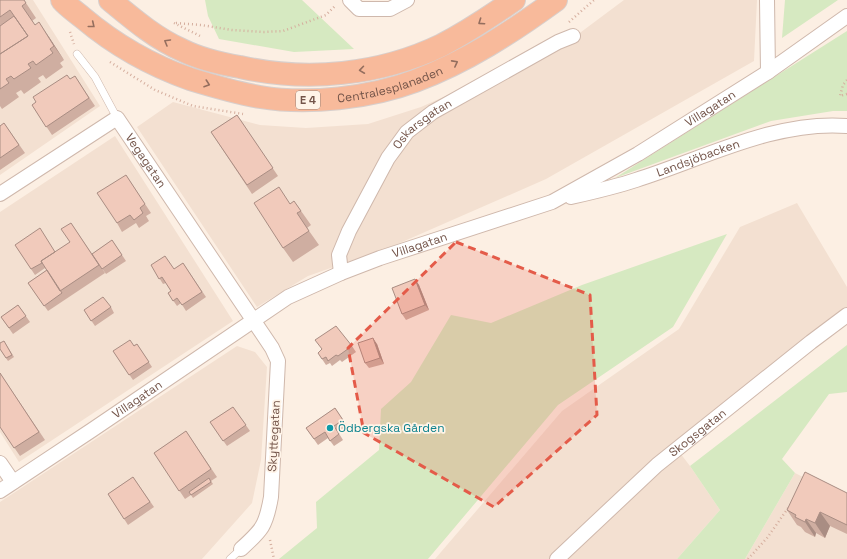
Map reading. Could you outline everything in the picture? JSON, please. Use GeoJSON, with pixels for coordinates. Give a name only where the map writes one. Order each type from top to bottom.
{"type":"FeatureCollection","features":[{"type":"Feature","properties":{"kind":"highway","name":"Centralesplanaden"},"geometry":{"type":"LineString","coordinates":[[62,0],[96,29],[129,52],[171,72],[214,87],[261,97],[303,100],[347,97],[378,92],[414,82],[447,68],[484,48],[518,27],[556,0]]}},
{"type":"Feature","properties":{"kind":"highway","name":"Centralesplanaden"},"geometry":{"type":"LineString","coordinates":[[110,0],[144,28],[183,51],[225,64],[265,73],[304,75],[336,74],[371,69],[405,60],[441,45],[466,32],[514,0]]}},
{"type":"Feature","properties":{"kind":"street"},"geometry":{"type":"LineString","coordinates":[[350,0],[359,9],[390,9],[408,0]]}},
{"type":"Feature","properties":{"kind":"street"},"geometry":{"type":"LineString","coordinates":[[767,0],[768,72]]}},
{"type":"Feature","properties":{"kind":"street","name":"Villagatan"},"geometry":{"type":"LineString","coordinates":[[0,491],[288,297],[341,272],[552,202],[638,154],[768,72],[847,16]]}},
{"type":"Feature","properties":{"kind":"street","name":"Oskarsgatan"},"geometry":{"type":"LineString","coordinates":[[341,272],[339,255],[349,231],[388,158],[407,132],[433,112],[558,42],[573,36]]}},
{"type":"Feature","properties":{"kind":"street"},"geometry":{"type":"LineString","coordinates":[[0,194],[117,118]]}},
{"type":"Feature","properties":{"kind":"street","name":"Vegagatan"},"geometry":{"type":"LineString","coordinates":[[117,118],[252,320]]}},
{"type":"Feature","properties":{"kind":"street","name":"Landsjöbacken"},"geometry":{"type":"LineString","coordinates":[[552,202],[635,181],[768,135],[824,125],[847,126]]}},
{"type":"Feature","properties":{"kind":"street","name":"Skogsgatan"},"geometry":{"type":"LineString","coordinates":[[556,559],[657,464],[847,315]]}},
{"type":"Feature","properties":{"kind":"street","name":"Skyttegatan"},"geometry":{"type":"LineString","coordinates":[[241,549],[263,527],[268,516],[271,498],[278,371],[278,361],[272,348],[252,320]]}},
{"type":"Feature","properties":{"kind":"street"},"geometry":{"type":"LineString","coordinates":[[0,463],[13,482]]}},
{"type":"Feature","properties":{"kind":"lane"},"geometry":{"type":"LineString","coordinates":[[77,54],[95,77],[117,118]]}},
{"type":"Feature","properties":{"kind":"lane"},"geometry":{"type":"LineString","coordinates":[[230,559],[241,549]]}},
{"type":"Feature","properties":{"kind":"path"},"geometry":{"type":"LineString","coordinates":[[206,39],[172,22],[232,30],[283,32],[326,15],[341,0]]}},
{"type":"Feature","properties":{"kind":"path"},"geometry":{"type":"LineString","coordinates":[[70,31],[77,54]]}},
{"type":"Feature","properties":{"kind":"path"},"geometry":{"type":"LineString","coordinates":[[847,80],[843,86],[840,96],[847,94]]}},
{"type":"Feature","properties":{"kind":"path"},"geometry":{"type":"LineString","coordinates":[[748,559],[767,538],[795,500]]}},
{"type":"Feature","properties":{"kind":"highlighted area"},"geometry":{"type":"Polygon","coordinates":[[[456,242],[590,295],[597,415],[494,507],[364,433],[348,348],[456,242]]]}},
{"type":"Feature","properties":{"kind":"shaded area"},"geometry":{"type":"Polygon","coordinates":[[[0,0],[33,0],[100,106],[0,175],[0,0]]]}},
{"type":"Feature","properties":{"kind":"shaded area"},"geometry":{"type":"Polygon","coordinates":[[[624,0],[757,0],[754,61],[546,179],[393,246],[308,276],[257,307],[137,127],[173,102],[260,125],[306,128],[368,124],[421,107],[569,41],[624,0]]]}},
{"type":"Feature","properties":{"kind":"shaded area"},"geometry":{"type":"Polygon","coordinates":[[[115,136],[233,321],[19,462],[0,432],[0,212],[115,136]]]}},
{"type":"Feature","properties":{"kind":"shaded area"},"geometry":{"type":"Polygon","coordinates":[[[797,203],[847,287],[847,315],[677,449],[720,510],[677,559],[435,559],[562,411],[679,329],[740,227],[797,203]]]}},
{"type":"Feature","properties":{"kind":"shaded area"},"geometry":{"type":"Polygon","coordinates":[[[237,346],[255,352],[267,367],[261,460],[252,503],[202,559],[0,559],[0,502],[237,346]]]}},
{"type":"Feature","properties":{"kind":"shaded area"},"geometry":{"type":"Polygon","coordinates":[[[795,473],[847,499],[847,559],[745,559],[795,473]]]}},
{"type":"Feature","properties":{"kind":"green space"},"geometry":{"type":"Polygon","coordinates":[[[205,0],[302,0],[354,49],[294,52],[219,39],[208,16],[205,0]]]}},
{"type":"Feature","properties":{"kind":"green space"},"geometry":{"type":"Polygon","coordinates":[[[785,0],[838,0],[782,38],[785,0]]]}},
{"type":"Feature","properties":{"kind":"green space"},"geometry":{"type":"Polygon","coordinates":[[[847,31],[847,111],[833,111],[771,121],[615,178],[847,31]]]}},
{"type":"Feature","properties":{"kind":"green space"},"geometry":{"type":"Polygon","coordinates":[[[727,234],[673,327],[558,405],[428,559],[279,559],[317,528],[316,502],[379,450],[381,409],[411,382],[451,315],[491,323],[582,285],[727,234]]]}},
{"type":"Feature","properties":{"kind":"green space"},"geometry":{"type":"Polygon","coordinates":[[[847,345],[847,392],[829,394],[782,459],[795,473],[745,559],[677,559],[720,510],[690,466],[847,345]]]}},
{"type":"Feature","properties":{"kind":"building"},"geometry":{"type":"Polygon","coordinates":[[[0,0],[24,0],[26,3],[22,6],[35,25],[39,22],[54,46],[50,49],[53,53],[36,65],[33,61],[28,64],[31,68],[14,79],[11,76],[6,79],[9,83],[0,89],[0,54],[28,36],[10,10],[0,17],[0,0]]]}},
{"type":"Feature","properties":{"kind":"building"},"geometry":{"type":"Polygon","coordinates":[[[14,16],[28,36],[0,54],[0,26],[14,16]]]}},
{"type":"Feature","properties":{"kind":"building"},"geometry":{"type":"Polygon","coordinates":[[[67,75],[70,79],[75,76],[89,98],[46,127],[32,105],[36,102],[33,97],[67,75]]]}},
{"type":"Feature","properties":{"kind":"building"},"geometry":{"type":"Polygon","coordinates":[[[237,115],[273,168],[247,185],[211,132],[237,115]]]}},
{"type":"Feature","properties":{"kind":"building"},"geometry":{"type":"Polygon","coordinates":[[[4,123],[19,145],[0,158],[0,126],[4,123]]]}},
{"type":"Feature","properties":{"kind":"building"},"geometry":{"type":"Polygon","coordinates":[[[126,175],[145,204],[140,208],[143,213],[134,220],[130,215],[117,223],[97,193],[126,175]]]}},
{"type":"Feature","properties":{"kind":"building"},"geometry":{"type":"Polygon","coordinates":[[[279,187],[290,204],[294,201],[301,211],[297,213],[309,231],[283,248],[254,203],[279,187]]]}},
{"type":"Feature","properties":{"kind":"building"},"geometry":{"type":"Polygon","coordinates":[[[71,223],[99,265],[60,291],[41,261],[70,242],[61,229],[71,223]]]}},
{"type":"Feature","properties":{"kind":"building"},"geometry":{"type":"Polygon","coordinates":[[[40,228],[55,252],[41,261],[42,263],[31,269],[15,245],[40,228]]]}},
{"type":"Feature","properties":{"kind":"building"},"geometry":{"type":"Polygon","coordinates":[[[112,240],[122,255],[102,269],[92,254],[112,240]]]}},
{"type":"Feature","properties":{"kind":"building"},"geometry":{"type":"Polygon","coordinates":[[[165,256],[174,269],[183,263],[202,292],[182,305],[177,298],[173,301],[168,293],[171,291],[162,277],[159,279],[151,265],[165,256]]]}},
{"type":"Feature","properties":{"kind":"building"},"geometry":{"type":"Polygon","coordinates":[[[47,270],[62,293],[44,306],[28,283],[47,270]]]}},
{"type":"Feature","properties":{"kind":"building"},"geometry":{"type":"Polygon","coordinates":[[[415,279],[425,305],[402,314],[392,288],[415,279]]]}},
{"type":"Feature","properties":{"kind":"building"},"geometry":{"type":"Polygon","coordinates":[[[103,297],[111,307],[91,321],[84,310],[103,297]]]}},
{"type":"Feature","properties":{"kind":"building"},"geometry":{"type":"Polygon","coordinates":[[[18,305],[26,316],[9,328],[1,317],[18,305]]]}},
{"type":"Feature","properties":{"kind":"building"},"geometry":{"type":"Polygon","coordinates":[[[336,326],[352,346],[328,361],[326,357],[322,359],[318,353],[322,349],[315,340],[336,326]]]}},
{"type":"Feature","properties":{"kind":"building"},"geometry":{"type":"Polygon","coordinates":[[[373,338],[380,358],[365,363],[358,343],[373,338]]]}},
{"type":"Feature","properties":{"kind":"building"},"geometry":{"type":"Polygon","coordinates":[[[130,340],[134,346],[137,344],[149,362],[129,375],[113,351],[130,340]]]}},
{"type":"Feature","properties":{"kind":"building"},"geometry":{"type":"Polygon","coordinates":[[[4,341],[12,355],[6,358],[0,349],[0,343],[4,341]]]}},
{"type":"Feature","properties":{"kind":"building"},"geometry":{"type":"Polygon","coordinates":[[[0,373],[39,432],[14,448],[0,427],[0,373]]]}},
{"type":"Feature","properties":{"kind":"building"},"geometry":{"type":"Polygon","coordinates":[[[233,407],[246,425],[223,441],[210,422],[233,407]]]}},
{"type":"Feature","properties":{"kind":"building"},"geometry":{"type":"Polygon","coordinates":[[[335,408],[343,420],[334,426],[339,434],[330,441],[325,432],[314,439],[306,428],[335,408]]]}},
{"type":"Feature","properties":{"kind":"building"},"geometry":{"type":"Polygon","coordinates":[[[186,431],[211,469],[179,491],[154,453],[186,431]]]}},
{"type":"Feature","properties":{"kind":"building"},"geometry":{"type":"Polygon","coordinates":[[[805,472],[847,493],[847,525],[820,512],[815,523],[806,519],[805,522],[795,517],[796,515],[787,510],[805,472]]]}},
{"type":"Feature","properties":{"kind":"building"},"geometry":{"type":"Polygon","coordinates":[[[133,477],[150,502],[124,519],[108,494],[133,477]]]}},
{"type":"Feature","properties":{"kind":"building"},"geometry":{"type":"Polygon","coordinates":[[[209,478],[211,482],[191,495],[189,492],[209,478]]]}},
{"type":"Feature","properties":{"kind":"place","name":"Ödbergska Gården"},"geometry":{"type":"Point","coordinates":[330,428]}}]}
